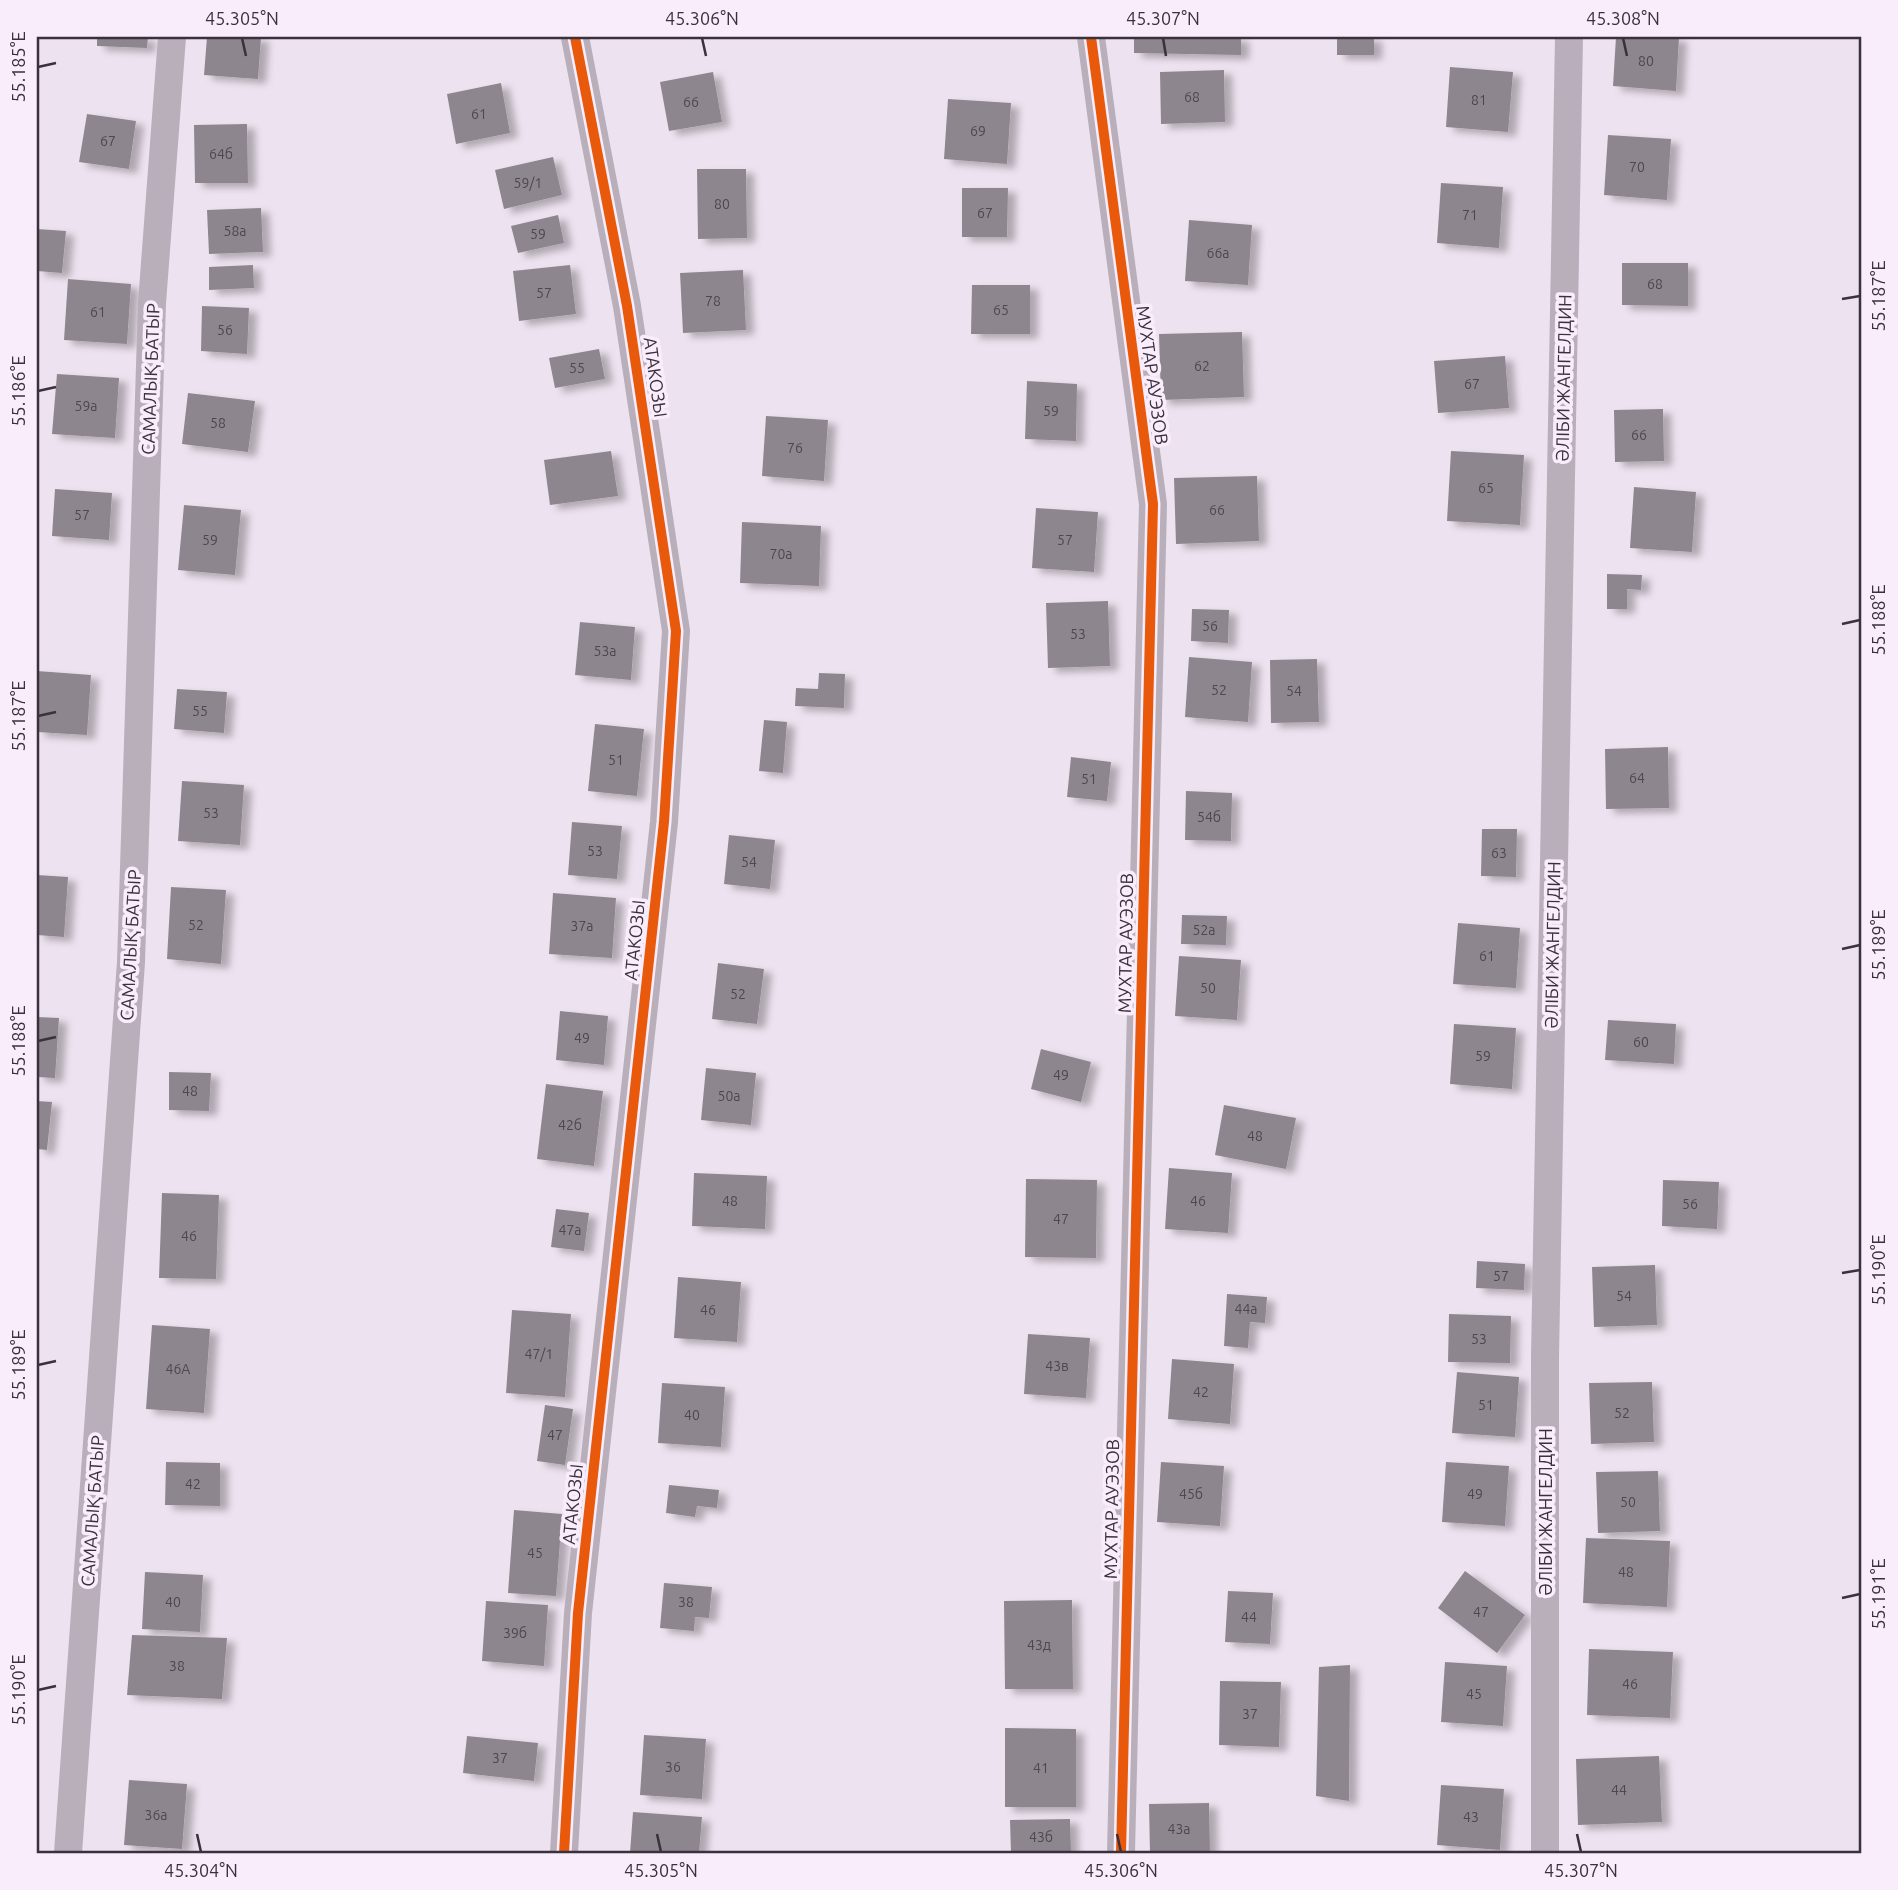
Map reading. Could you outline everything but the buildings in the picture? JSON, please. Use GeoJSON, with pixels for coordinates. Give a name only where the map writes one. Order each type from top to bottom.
{"type":"FeatureCollection","features":[{"type":"Feature","properties":{"kind":"street","name":"САМАЛЫҚ БАТЫР"},"geometry":{"type":"LineString","coordinates":[[68,1853],[131,962],[152,303],[172,37]]}},
{"type":"Feature","properties":{"kind":"street","name":"АТАКОЗЫ"},"geometry":{"type":"LineString","coordinates":[[564,1853],[578,1613],[664,822],[676,631],[628,306],[575,37]]}},
{"type":"Feature","properties":{"kind":"street","name":"МУХТАР АУЭЗОВ"},"geometry":{"type":"LineString","coordinates":[[1091,37],[1153,504],[1121,1853]]}},
{"type":"Feature","properties":{"kind":"street","name":"ӘЛІБИ ЖАНГЕЛДИН"},"geometry":{"type":"LineString","coordinates":[[1545,1853],[1545,1343],[1569,37]]}},
{"type":"Feature","properties":{"kind":"cycle path"},"geometry":{"type":"LineString","coordinates":[[564,1853],[578,1613],[664,822],[676,631],[627,306],[575,37]]}},
{"type":"Feature","properties":{"kind":"cycle path"},"geometry":{"type":"LineString","coordinates":[[1091,37],[1153,504],[1121,1853]]}}]}
